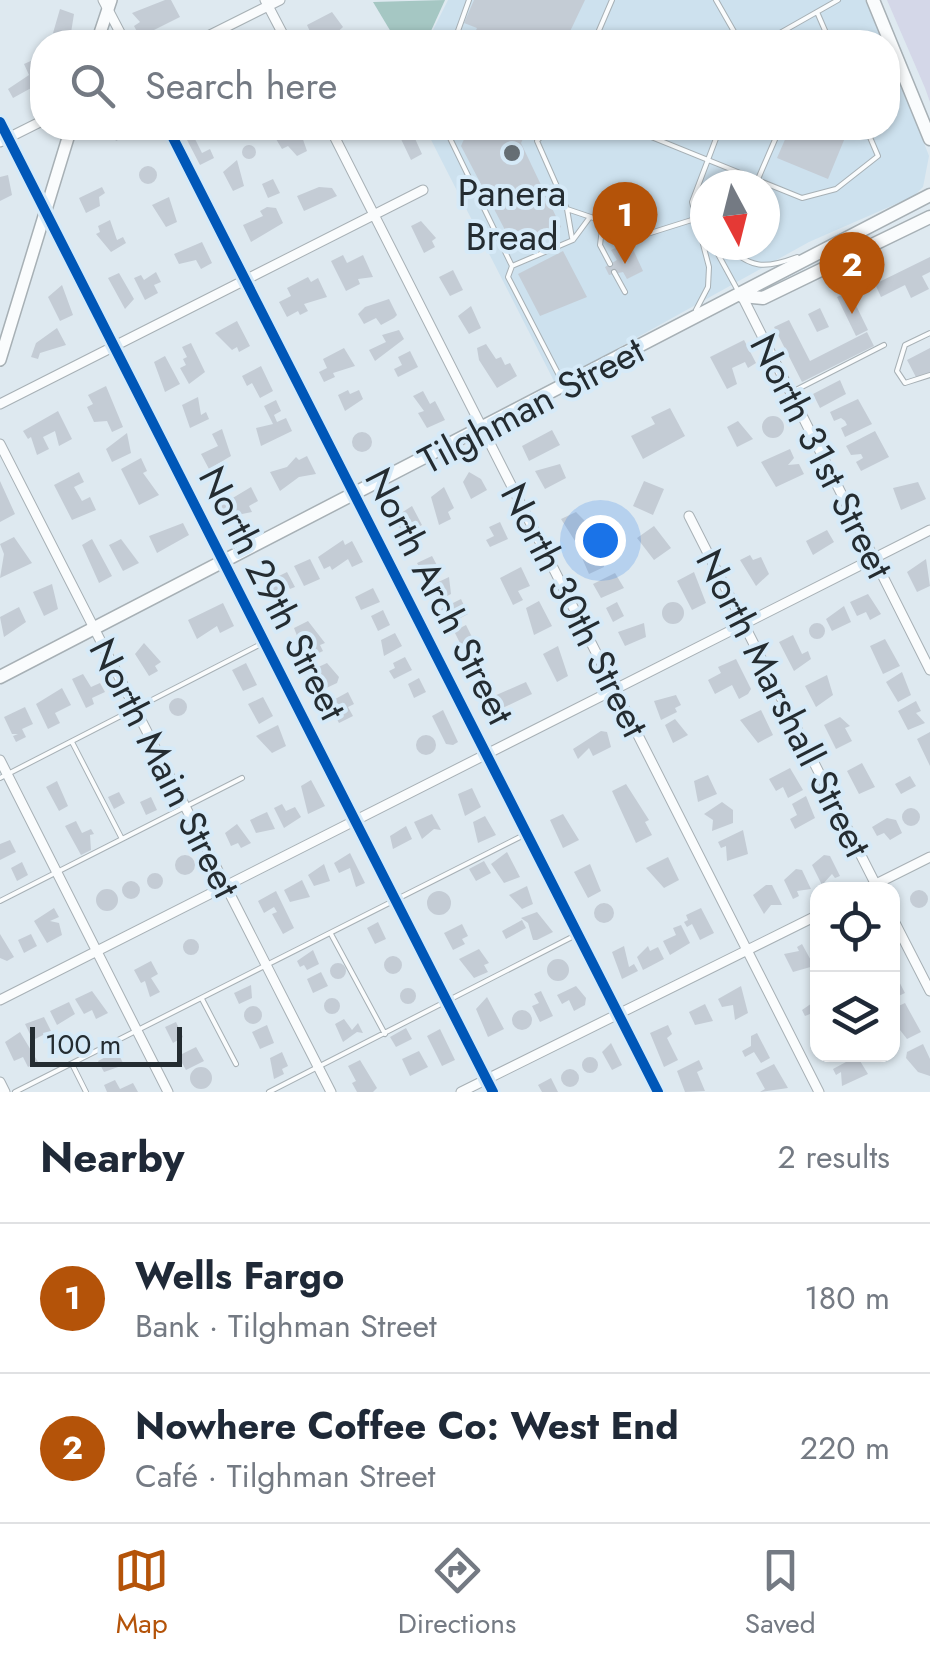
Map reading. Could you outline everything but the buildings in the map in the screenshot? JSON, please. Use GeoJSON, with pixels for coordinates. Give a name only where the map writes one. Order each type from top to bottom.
{"type":"FeatureCollection","features":[{"type":"Feature","properties":{"kind":"main road"},"geometry":{"type":"LineString","coordinates":[[873,0],[885,30]]}},
{"type":"Feature","properties":{"kind":"main road"},"geometry":{"type":"LineString","coordinates":[[900,66],[930,139]]}},
{"type":"Feature","properties":{"kind":"main road","name":"Tilghman Street"},"geometry":{"type":"LineString","coordinates":[[0,677],[566,388],[742,296],[757,283],[930,196]]}},
{"type":"Feature","properties":{"kind":"main road","name":"Tilghman Street"},"geometry":{"type":"LineString","coordinates":[[742,296],[762,298],[930,216]]}},
{"type":"Feature","properties":{"kind":"street"},"geometry":{"type":"LineString","coordinates":[[218,30],[280,0]]}},
{"type":"Feature","properties":{"kind":"street"},"geometry":{"type":"LineString","coordinates":[[100,30],[107,3]]}},
{"type":"Feature","properties":{"kind":"street"},"geometry":{"type":"LineString","coordinates":[[107,3],[119,30]]}},
{"type":"Feature","properties":{"kind":"street"},"geometry":{"type":"LineString","coordinates":[[267,3],[281,30]]}},
{"type":"Feature","properties":{"kind":"street","name":"North 29th Street"},"geometry":{"type":"LineString","coordinates":[[0,122],[4,140],[46,212],[493,1092]]}},
{"type":"Feature","properties":{"kind":"street"},"geometry":{"type":"LineString","coordinates":[[4,140],[30,126]]}},
{"type":"Feature","properties":{"kind":"street"},"geometry":{"type":"LineString","coordinates":[[0,360],[67,140]]}},
{"type":"Feature","properties":{"kind":"street","name":"North Arch Street"},"geometry":{"type":"LineString","coordinates":[[174,140],[658,1092]]}},
{"type":"Feature","properties":{"kind":"street","name":"North 30th Street"},"geometry":{"type":"LineString","coordinates":[[336,140],[819,1092]]}},
{"type":"Feature","properties":{"kind":"street"},"geometry":{"type":"LineString","coordinates":[[0,404],[423,190]]}},
{"type":"Feature","properties":{"kind":"street","name":"North 31st Street"},"geometry":{"type":"LineString","coordinates":[[742,296],[930,670]]}},
{"type":"Feature","properties":{"kind":"street","name":"North Main Street"},"geometry":{"type":"LineString","coordinates":[[0,444],[331,1092]]}},
{"type":"Feature","properties":{"kind":"street","name":"North Marshall Street"},"geometry":{"type":"LineString","coordinates":[[689,516],[871,882]]}},
{"type":"Feature","properties":{"kind":"street"},"geometry":{"type":"LineString","coordinates":[[0,1000],[930,530]]}},
{"type":"Feature","properties":{"kind":"street"},"geometry":{"type":"LineString","coordinates":[[0,760],[4,776],[168,1092]]}},
{"type":"Feature","properties":{"kind":"street"},"geometry":{"type":"LineString","coordinates":[[885,882],[930,857]]}},
{"type":"Feature","properties":{"kind":"street"},"geometry":{"type":"LineString","coordinates":[[462,1092],[810,918]]}},
{"type":"Feature","properties":{"kind":"street"},"geometry":{"type":"LineString","coordinates":[[900,933],[930,992]]}},
{"type":"Feature","properties":{"kind":"street"},"geometry":{"type":"LineString","coordinates":[[0,1082],[5,1092]]}},
{"type":"Feature","properties":{"kind":"lane"},"geometry":{"type":"LineString","coordinates":[[459,30],[470,0]]}},
{"type":"Feature","properties":{"kind":"lane"},"geometry":{"type":"LineString","coordinates":[[599,30],[612,0]]}},
{"type":"Feature","properties":{"kind":"lane"},"geometry":{"type":"LineString","coordinates":[[716,0],[733,30]]}},
{"type":"Feature","properties":{"kind":"lane"},"geometry":{"type":"LineString","coordinates":[[786,30],[838,0]]}},
{"type":"Feature","properties":{"kind":"lane"},"geometry":{"type":"LineString","coordinates":[[818,12],[825,30]]}},
{"type":"Feature","properties":{"kind":"lane"},"geometry":{"type":"LineString","coordinates":[[452,140],[512,266],[508,277],[566,388]]}},
{"type":"Feature","properties":{"kind":"lane"},"geometry":{"type":"LineString","coordinates":[[537,140],[568,208],[572,240]]}},
{"type":"Feature","properties":{"kind":"lane"},"geometry":{"type":"LineString","coordinates":[[661,140],[737,170]]}},
{"type":"Feature","properties":{"kind":"lane"},"geometry":{"type":"LineString","coordinates":[[704,170],[715,140]]}},
{"type":"Feature","properties":{"kind":"lane"},"geometry":{"type":"LineString","coordinates":[[762,170],[775,140]]}},
{"type":"Feature","properties":{"kind":"lane"},"geometry":{"type":"LineString","coordinates":[[780,188],[802,198],[836,190],[878,156],[871,140]]}},
{"type":"Feature","properties":{"kind":"lane"},"geometry":{"type":"LineString","coordinates":[[568,208],[644,235],[690,221]]}},
{"type":"Feature","properties":{"kind":"lane"},"geometry":{"type":"LineString","coordinates":[[512,266],[572,240],[590,216]]}},
{"type":"Feature","properties":{"kind":"lane"},"geometry":{"type":"LineString","coordinates":[[604,221],[600,245],[610,264]]}},
{"type":"Feature","properties":{"kind":"lane"},"geometry":{"type":"LineString","coordinates":[[742,260],[760,268],[830,246]]}},
{"type":"Feature","properties":{"kind":"lane"},"geometry":{"type":"LineString","coordinates":[[689,323],[708,287],[708,260]]}},
{"type":"Feature","properties":{"kind":"lane"},"geometry":{"type":"LineString","coordinates":[[722,260],[742,296]]}},
{"type":"Feature","properties":{"kind":"lane"},"geometry":{"type":"LineString","coordinates":[[614,272],[625,292]]}},
{"type":"Feature","properties":{"kind":"lane"},"geometry":{"type":"LineString","coordinates":[[930,333],[905,346],[896,372],[905,383],[930,375]]}},
{"type":"Feature","properties":{"kind":"lane"},"geometry":{"type":"LineString","coordinates":[[790,393],[884,344]]}},
{"type":"Feature","properties":{"kind":"lane"},"geometry":{"type":"LineString","coordinates":[[4,776],[265,642]]}},
{"type":"Feature","properties":{"kind":"lane"},"geometry":{"type":"LineString","coordinates":[[72,742],[122,840]]}},
{"type":"Feature","properties":{"kind":"lane"},"geometry":{"type":"LineString","coordinates":[[0,901],[242,778]]}},
{"type":"Feature","properties":{"kind":"lane"},"geometry":{"type":"LineString","coordinates":[[16,1092],[526,833]]}},
{"type":"Feature","properties":{"kind":"lane"},"geometry":{"type":"LineString","coordinates":[[331,934],[385,1034]]}},
{"type":"Feature","properties":{"kind":"lane"},"geometry":{"type":"LineString","coordinates":[[268,1092],[578,934]]}},
{"type":"Feature","properties":{"kind":"lane"},"geometry":{"type":"LineString","coordinates":[[202,1000],[236,1064]]}},
{"type":"Feature","properties":{"kind":"lane"},"geometry":{"type":"LineString","coordinates":[[72,1064],[86,1092]]}},
{"type":"Feature","properties":{"kind":"shaded area"},"geometry":{"type":"Polygon","coordinates":[[[445,0],[431,30],[390,30],[373,2],[445,0]]]}},
{"type":"Feature","properties":{"kind":"shaded area"},"geometry":{"type":"Polygon","coordinates":[[[448,0],[865,0],[879,30],[433,30],[448,0]]]}},
{"type":"Feature","properties":{"kind":"shaded area"},"geometry":{"type":"Polygon","coordinates":[[[887,0],[930,0],[930,102],[925,88],[887,0]]]}},
{"type":"Feature","properties":{"kind":"shaded area"},"geometry":{"type":"Polygon","coordinates":[[[900,81],[929,156],[923,187],[914,196],[780,258],[780,170],[690,170],[690,260],[777,260],[555,383],[431,140],[900,140],[900,81]]]}},
{"type":"Feature","properties":{"kind":"cycle path"},"geometry":{"type":"LineString","coordinates":[[0,122],[493,1092]]}},
{"type":"Feature","properties":{"kind":"cycle path"},"geometry":{"type":"LineString","coordinates":[[174,140],[658,1092]]}},
{"type":"Feature","properties":{"kind":"place","name":"Panera Bread"},"geometry":{"type":"Point","coordinates":[512,153]}},
{"type":"Feature","properties":{"kind":"place","name":"Wells Fargo"},"geometry":{"type":"Point","coordinates":[625,264]}},
{"type":"Feature","properties":{"kind":"place","name":"Nowhere Coffee Co: West End"},"geometry":{"type":"Point","coordinates":[852,314]}}]}
